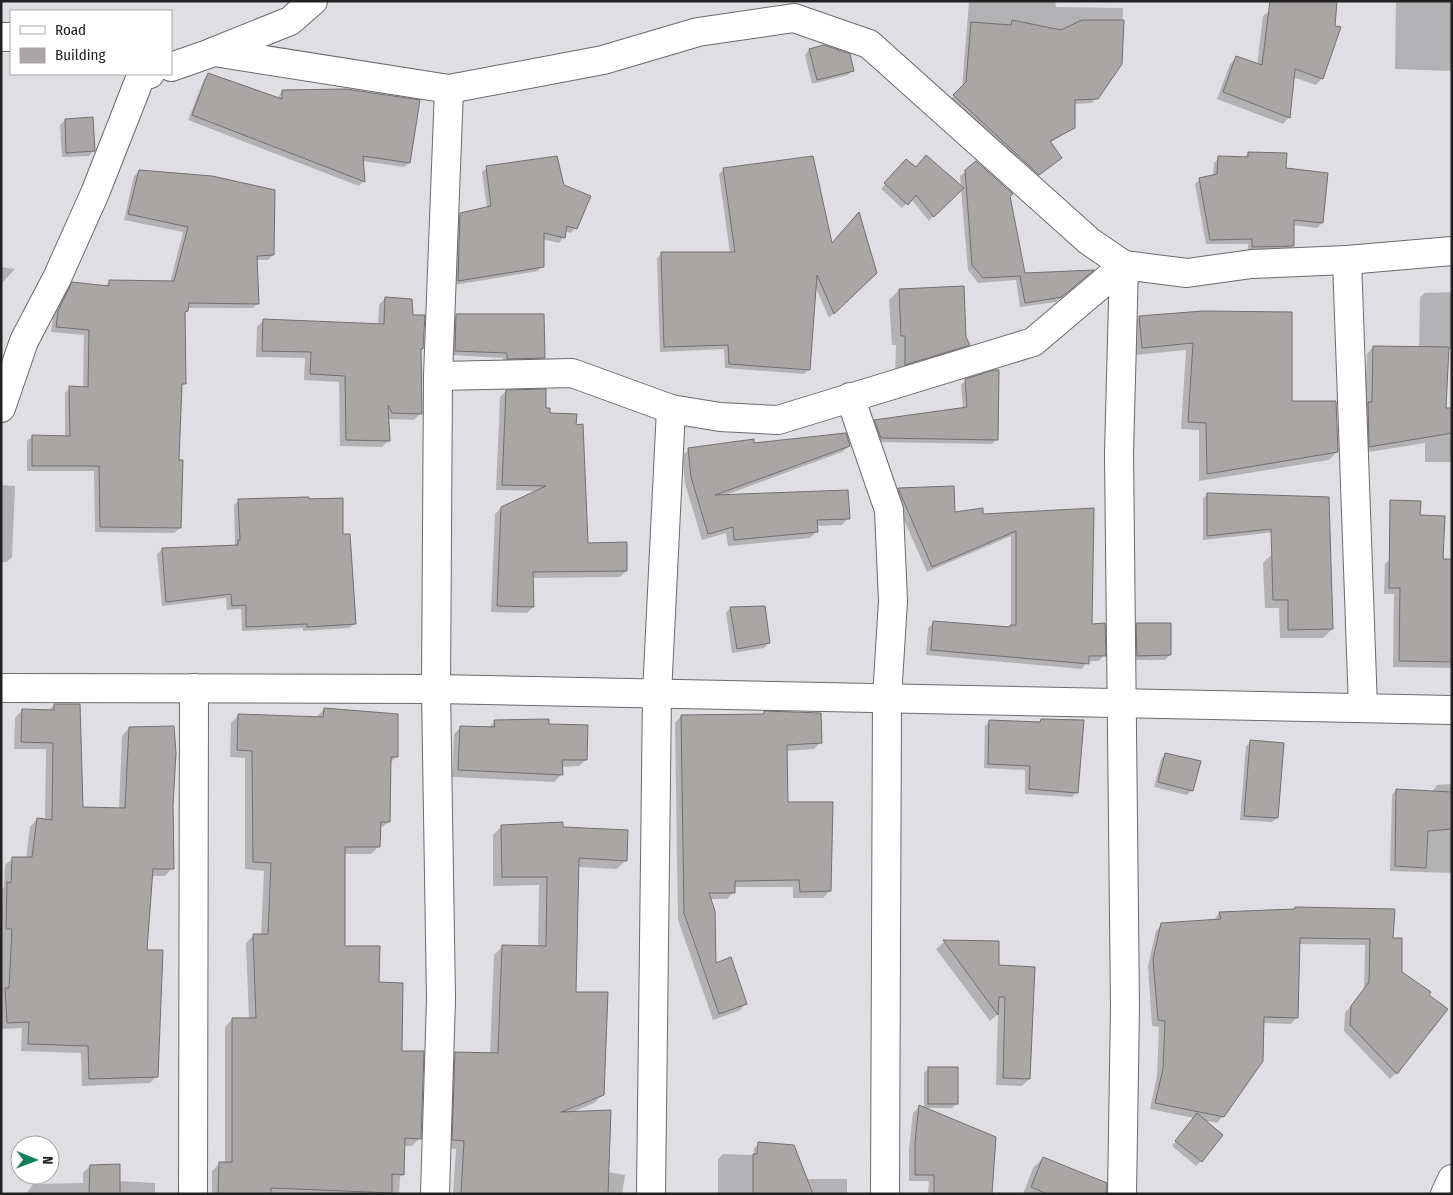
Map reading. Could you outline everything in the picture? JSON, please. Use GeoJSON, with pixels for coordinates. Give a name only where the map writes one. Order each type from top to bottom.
{"type":"FeatureCollection","features":[{"type":"Feature","properties":{"kind":"street"},"geometry":{"type":"LineString","coordinates":[[172,67],[290,21],[313,1]]}},
{"type":"Feature","properties":{"kind":"street"},"geometry":{"type":"LineString","coordinates":[[172,49],[214,52],[450,89],[604,60],[698,32],[794,18],[869,44],[1088,241],[1124,265],[1187,273],[1252,264],[1347,260],[1452,251]]}},
{"type":"Feature","properties":{"kind":"street"},"geometry":{"type":"LineString","coordinates":[[1,408],[24,341],[57,278],[95,193],[142,76],[146,75]]}},
{"type":"Feature","properties":{"kind":"street"},"geometry":{"type":"LineString","coordinates":[[435,1194],[441,999],[436,689],[438,376],[450,89]]}},
{"type":"Feature","properties":{"kind":"street"},"geometry":{"type":"LineString","coordinates":[[1347,260],[1363,708]]}},
{"type":"Feature","properties":{"kind":"street"},"geometry":{"type":"LineString","coordinates":[[438,376],[572,373],[671,409],[720,417],[778,420],[850,397],[960,366],[1033,342],[1124,265]]}},
{"type":"Feature","properties":{"kind":"street"},"geometry":{"type":"LineString","coordinates":[[1122,1194],[1125,1007],[1120,703],[1119,453],[1124,265]]}},
{"type":"Feature","properties":{"kind":"street"},"geometry":{"type":"LineString","coordinates":[[850,397],[889,510],[894,601],[887,698],[885,1194]]}},
{"type":"Feature","properties":{"kind":"street"},"geometry":{"type":"LineString","coordinates":[[650,1194],[657,694],[671,409]]}},
{"type":"Feature","properties":{"kind":"street"},"geometry":{"type":"LineString","coordinates":[[1,688],[436,689],[1452,710]]}},
{"type":"Feature","properties":{"kind":"street"},"geometry":{"type":"LineString","coordinates":[[193,1194],[194,688]]}},
{"type":"Feature","properties":{"kind":"street"},"geometry":{"type":"LineString","coordinates":[[1445,1194],[1452,1179]]}},
{"type":"Feature","properties":{"kind":"building"},"geometry":{"type":"Polygon","coordinates":[[[1270,1],[1337,1],[1335,26],[1341,27],[1323,79],[1295,69],[1290,118],[1223,92],[1236,56],[1262,65],[1270,1]]]}},
{"type":"Feature","properties":{"kind":"building"},"geometry":{"type":"Polygon","coordinates":[[[1012,20],[1061,30],[1082,20],[1124,20],[1122,64],[1098,99],[1075,100],[1075,128],[1050,141],[1062,158],[1039,175],[953,95],[966,82],[971,22],[1011,25],[1012,20]]]}},
{"type":"Feature","properties":{"kind":"building"},"geometry":{"type":"Polygon","coordinates":[[[824,45],[850,54],[854,71],[817,80],[809,49],[824,45]]]}},
{"type":"Feature","properties":{"kind":"building"},"geometry":{"type":"Polygon","coordinates":[[[208,73],[282,99],[282,90],[346,89],[420,100],[410,163],[363,156],[365,182],[192,115],[208,73]]]}},
{"type":"Feature","properties":{"kind":"building"},"geometry":{"type":"Polygon","coordinates":[[[93,117],[95,151],[66,153],[65,119],[93,117]]]}},
{"type":"Feature","properties":{"kind":"building"},"geometry":{"type":"Polygon","coordinates":[[[1248,152],[1287,153],[1286,168],[1328,173],[1323,223],[1294,220],[1294,246],[1252,247],[1252,239],[1210,240],[1199,178],[1217,174],[1218,156],[1248,157],[1248,152]]]}},
{"type":"Feature","properties":{"kind":"building"},"geometry":{"type":"Polygon","coordinates":[[[926,155],[964,188],[934,217],[916,195],[908,205],[884,183],[906,159],[916,167],[926,155]]]}},
{"type":"Feature","properties":{"kind":"building"},"geometry":{"type":"Polygon","coordinates":[[[557,156],[564,185],[591,196],[577,229],[567,226],[565,238],[544,233],[544,267],[458,281],[460,213],[491,206],[486,166],[557,156]]]}},
{"type":"Feature","properties":{"kind":"building"},"geometry":{"type":"Polygon","coordinates":[[[813,156],[832,243],[859,212],[877,273],[834,314],[817,275],[810,370],[729,364],[728,345],[664,347],[661,252],[735,252],[723,168],[813,156]]]}},
{"type":"Feature","properties":{"kind":"building"},"geometry":{"type":"Polygon","coordinates":[[[976,161],[1013,194],[1010,196],[1025,273],[1094,270],[1062,297],[1025,303],[1020,276],[983,278],[972,265],[965,170],[976,161]]]}},
{"type":"Feature","properties":{"kind":"building"},"geometry":{"type":"Polygon","coordinates":[[[139,170],[212,176],[275,190],[274,255],[257,256],[259,304],[189,303],[188,311],[185,312],[186,384],[182,384],[179,460],[183,460],[181,528],[100,527],[99,466],[32,466],[32,435],[70,436],[69,386],[88,387],[89,330],[56,327],[58,311],[72,282],[109,286],[109,280],[174,281],[188,227],[128,214],[139,170]]]}},
{"type":"Feature","properties":{"kind":"building"},"geometry":{"type":"Polygon","coordinates":[[[964,286],[966,337],[970,345],[905,365],[905,336],[901,336],[899,289],[964,286]]]}},
{"type":"Feature","properties":{"kind":"building"},"geometry":{"type":"Polygon","coordinates":[[[385,297],[412,299],[413,315],[425,315],[423,349],[421,349],[422,414],[392,413],[388,405],[390,441],[346,440],[345,376],[310,374],[311,352],[262,351],[263,319],[384,324],[385,297]]]}},
{"type":"Feature","properties":{"kind":"building"},"geometry":{"type":"Polygon","coordinates":[[[1203,311],[1292,312],[1292,401],[1336,401],[1338,452],[1207,474],[1206,423],[1188,422],[1193,343],[1142,348],[1139,316],[1203,311]]]}},
{"type":"Feature","properties":{"kind":"building"},"geometry":{"type":"Polygon","coordinates":[[[456,314],[544,314],[545,358],[507,359],[507,353],[455,351],[456,314]]]}},
{"type":"Feature","properties":{"kind":"building"},"geometry":{"type":"Polygon","coordinates":[[[1373,346],[1449,347],[1446,408],[1452,408],[1452,433],[1369,447],[1368,402],[1372,402],[1373,346]]]}},
{"type":"Feature","properties":{"kind":"building"},"geometry":{"type":"Polygon","coordinates":[[[999,370],[998,440],[881,438],[874,420],[967,407],[965,379],[999,370]]]}},
{"type":"Feature","properties":{"kind":"building"},"geometry":{"type":"Polygon","coordinates":[[[546,389],[546,408],[550,408],[550,413],[577,414],[576,425],[583,424],[588,543],[627,542],[627,571],[533,572],[534,607],[497,606],[501,507],[546,486],[502,485],[506,390],[546,389]]]}},
{"type":"Feature","properties":{"kind":"building"},"geometry":{"type":"Polygon","coordinates":[[[846,433],[850,446],[715,495],[848,490],[850,519],[817,520],[818,532],[734,540],[733,527],[708,534],[691,477],[688,448],[754,439],[754,443],[846,433]]]}},
{"type":"Feature","properties":{"kind":"building"},"geometry":{"type":"Polygon","coordinates":[[[954,486],[955,512],[983,508],[983,514],[1094,508],[1092,624],[1105,623],[1106,656],[1089,656],[1089,664],[931,650],[933,621],[1010,627],[1010,625],[1016,625],[1016,531],[932,567],[898,488],[954,486]]]}},
{"type":"Feature","properties":{"kind":"building"},"geometry":{"type":"Polygon","coordinates":[[[1207,493],[1329,497],[1333,629],[1288,630],[1288,600],[1273,600],[1271,529],[1207,536],[1207,493]]]}},
{"type":"Feature","properties":{"kind":"building"},"geometry":{"type":"Polygon","coordinates":[[[309,497],[309,499],[343,498],[343,534],[350,534],[356,624],[307,627],[307,624],[246,627],[246,605],[232,606],[231,594],[166,602],[162,548],[238,545],[238,540],[240,540],[238,499],[309,497]]]}},
{"type":"Feature","properties":{"kind":"building"},"geometry":{"type":"Polygon","coordinates":[[[1390,500],[1421,501],[1420,515],[1445,516],[1443,559],[1452,559],[1452,662],[1399,661],[1400,588],[1389,588],[1390,500]]]}},
{"type":"Feature","properties":{"kind":"building"},"geometry":{"type":"Polygon","coordinates":[[[765,606],[770,643],[737,649],[730,607],[765,606]]]}},
{"type":"Feature","properties":{"kind":"building"},"geometry":{"type":"Polygon","coordinates":[[[1136,623],[1171,623],[1171,655],[1137,656],[1136,623]]]}},
{"type":"Feature","properties":{"kind":"building"},"geometry":{"type":"Polygon","coordinates":[[[54,704],[80,704],[83,807],[125,808],[129,727],[174,726],[176,753],[173,805],[174,869],[153,869],[147,950],[163,950],[158,1077],[89,1079],[88,1046],[28,1044],[29,1022],[7,1023],[5,988],[9,988],[12,929],[6,929],[7,882],[11,883],[12,857],[32,857],[37,818],[52,820],[53,743],[21,742],[22,709],[54,710],[54,704]]]}},
{"type":"Feature","properties":{"kind":"building"},"geometry":{"type":"Polygon","coordinates":[[[324,708],[398,714],[398,757],[391,757],[390,822],[381,822],[380,847],[345,847],[345,946],[380,946],[379,982],[403,983],[402,1051],[424,1051],[421,1139],[405,1138],[404,1175],[392,1174],[392,1193],[271,1188],[271,1194],[218,1194],[219,1162],[232,1162],[232,1018],[256,1018],[253,934],[268,934],[271,863],[253,862],[252,751],[237,750],[238,714],[323,717],[324,708]]]}},
{"type":"Feature","properties":{"kind":"building"},"geometry":{"type":"Polygon","coordinates":[[[764,711],[821,713],[822,743],[787,745],[788,802],[833,802],[831,891],[800,892],[799,880],[735,881],[735,893],[709,893],[715,911],[716,963],[731,957],[747,1004],[719,1014],[684,913],[681,715],[764,714],[764,711]]]}},
{"type":"Feature","properties":{"kind":"building"},"geometry":{"type":"Polygon","coordinates":[[[549,719],[549,724],[588,725],[587,760],[562,760],[563,775],[458,770],[460,726],[495,727],[494,720],[549,719]]]}},
{"type":"Feature","properties":{"kind":"building"},"geometry":{"type":"Polygon","coordinates":[[[1041,719],[1084,720],[1078,793],[1029,789],[1030,766],[988,764],[989,720],[1040,722],[1041,719]]]}},
{"type":"Feature","properties":{"kind":"building"},"geometry":{"type":"Polygon","coordinates":[[[1250,740],[1284,743],[1278,818],[1244,816],[1250,740]]]}},
{"type":"Feature","properties":{"kind":"building"},"geometry":{"type":"Polygon","coordinates":[[[1165,753],[1201,761],[1193,791],[1158,782],[1165,753]]]}},
{"type":"Feature","properties":{"kind":"building"},"geometry":{"type":"Polygon","coordinates":[[[1396,789],[1452,792],[1452,829],[1428,831],[1426,868],[1395,866],[1396,789]]]}},
{"type":"Feature","properties":{"kind":"building"},"geometry":{"type":"Polygon","coordinates":[[[563,822],[563,827],[628,830],[627,861],[579,858],[576,992],[608,992],[604,1095],[561,1112],[611,1110],[608,1194],[461,1194],[464,1141],[452,1140],[455,1052],[498,1053],[502,945],[546,946],[547,877],[502,877],[501,825],[563,822]]]}},
{"type":"Feature","properties":{"kind":"building"},"geometry":{"type":"Polygon","coordinates":[[[1295,907],[1395,909],[1393,938],[1402,938],[1402,972],[1431,992],[1429,995],[1448,1009],[1397,1074],[1350,1025],[1351,1006],[1369,982],[1370,939],[1300,938],[1298,1018],[1264,1017],[1263,1061],[1224,1117],[1155,1103],[1163,1069],[1165,1021],[1158,1020],[1153,959],[1161,923],[1221,919],[1219,912],[1295,909],[1295,907]]]}},
{"type":"Feature","properties":{"kind":"building"},"geometry":{"type":"Polygon","coordinates":[[[943,940],[999,941],[999,965],[1035,967],[1030,1079],[1003,1078],[1005,997],[999,997],[998,1015],[943,940]]]}},
{"type":"Feature","properties":{"kind":"building"},"geometry":{"type":"Polygon","coordinates":[[[928,1067],[958,1067],[958,1104],[928,1104],[928,1067]]]}},
{"type":"Feature","properties":{"kind":"building"},"geometry":{"type":"Polygon","coordinates":[[[919,1105],[996,1137],[992,1194],[934,1194],[934,1175],[915,1175],[915,1142],[919,1105]]]}},
{"type":"Feature","properties":{"kind":"building"},"geometry":{"type":"Polygon","coordinates":[[[1197,1113],[1223,1135],[1202,1162],[1175,1141],[1197,1113]]]}},
{"type":"Feature","properties":{"kind":"building"},"geometry":{"type":"Polygon","coordinates":[[[758,1142],[794,1145],[813,1194],[753,1194],[753,1154],[757,1154],[758,1142]]]}},
{"type":"Feature","properties":{"kind":"building"},"geometry":{"type":"Polygon","coordinates":[[[1043,1157],[1107,1183],[1106,1194],[1047,1194],[1031,1187],[1043,1157]]]}},
{"type":"Feature","properties":{"kind":"building"},"geometry":{"type":"Polygon","coordinates":[[[120,1164],[120,1194],[89,1194],[90,1165],[120,1164]]]}}]}
